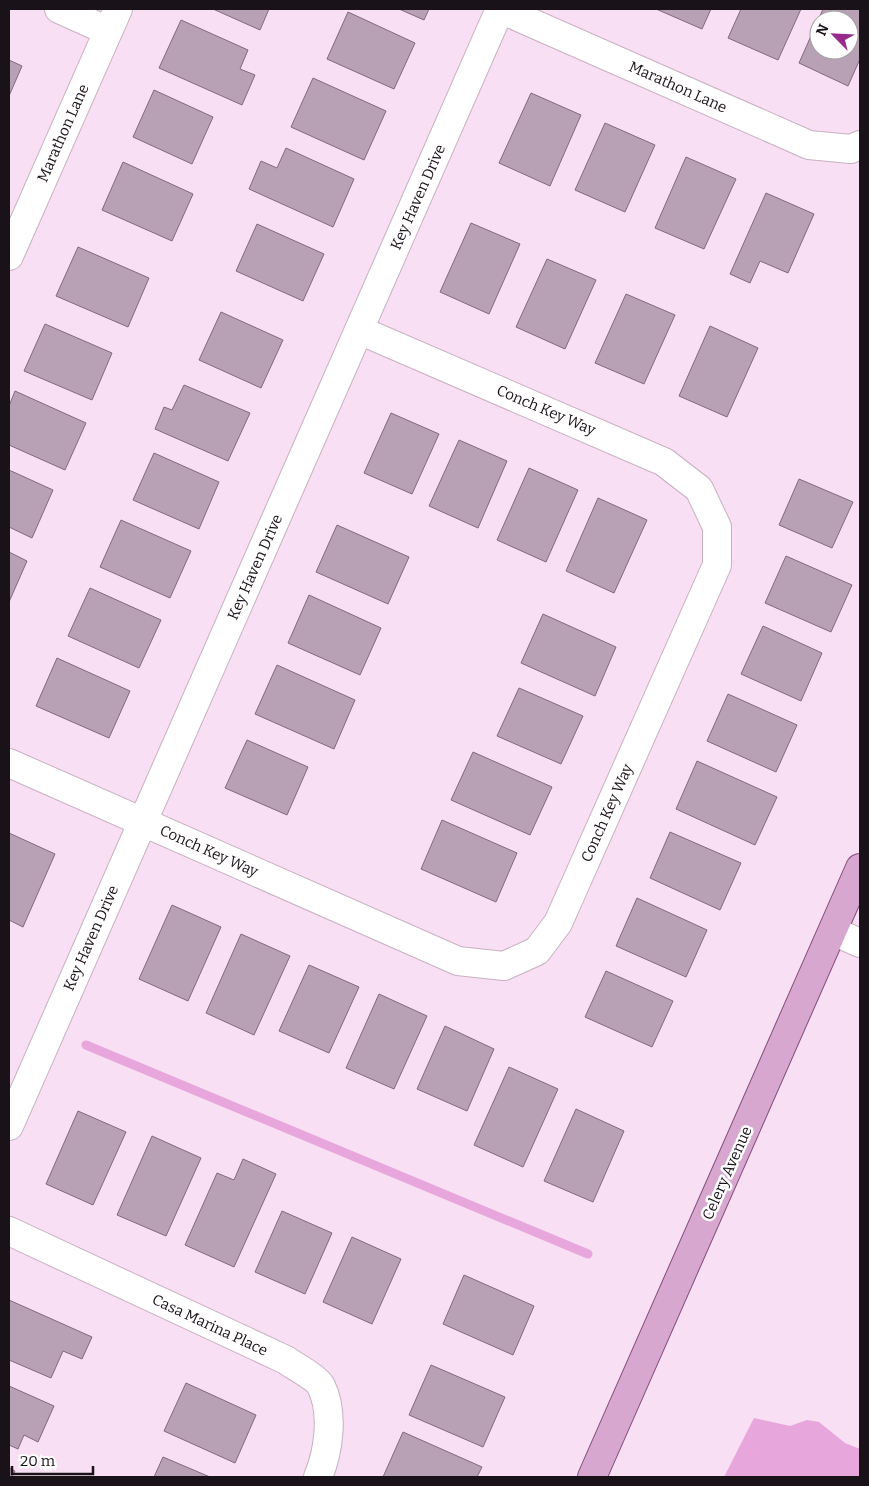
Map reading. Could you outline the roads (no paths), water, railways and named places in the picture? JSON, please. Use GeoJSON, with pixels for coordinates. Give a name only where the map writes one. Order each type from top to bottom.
{"type":"FeatureCollection","features":[{"type":"Feature","properties":{"kind":"main road","name":"Celery Avenue"},"geometry":{"type":"LineString","coordinates":[[592,1477],[832,931],[854,901],[860,868]]}},
{"type":"Feature","properties":{"kind":"street"},"geometry":{"type":"LineString","coordinates":[[59,9],[113,20]]}},
{"type":"Feature","properties":{"kind":"street","name":"Marathon Lane"},"geometry":{"type":"LineString","coordinates":[[500,9],[809,145],[851,149],[860,145]]}},
{"type":"Feature","properties":{"kind":"street","name":"Key Haven Drive"},"geometry":{"type":"LineString","coordinates":[[9,1126],[500,9]]}},
{"type":"Feature","properties":{"kind":"street","name":"Marathon Lane"},"geometry":{"type":"LineString","coordinates":[[9,256],[113,20]]}},
{"type":"Feature","properties":{"kind":"street","name":"Conch Key Way"},"geometry":{"type":"LineString","coordinates":[[9,763],[458,961],[504,966],[536,951],[558,923],[717,565],[717,527],[700,489],[664,462],[359,330]]}},
{"type":"Feature","properties":{"kind":"street"},"geometry":{"type":"LineString","coordinates":[[832,931],[860,943]]}},
{"type":"Feature","properties":{"kind":"street","name":"Casa Marina Place"},"geometry":{"type":"LineString","coordinates":[[9,1231],[286,1360],[320,1384],[328,1413],[325,1461],[318,1477]]}},
{"type":"Feature","properties":{"kind":"waterway"},"geometry":{"type":"LineString","coordinates":[[86,1045],[588,1254]]}}]}
